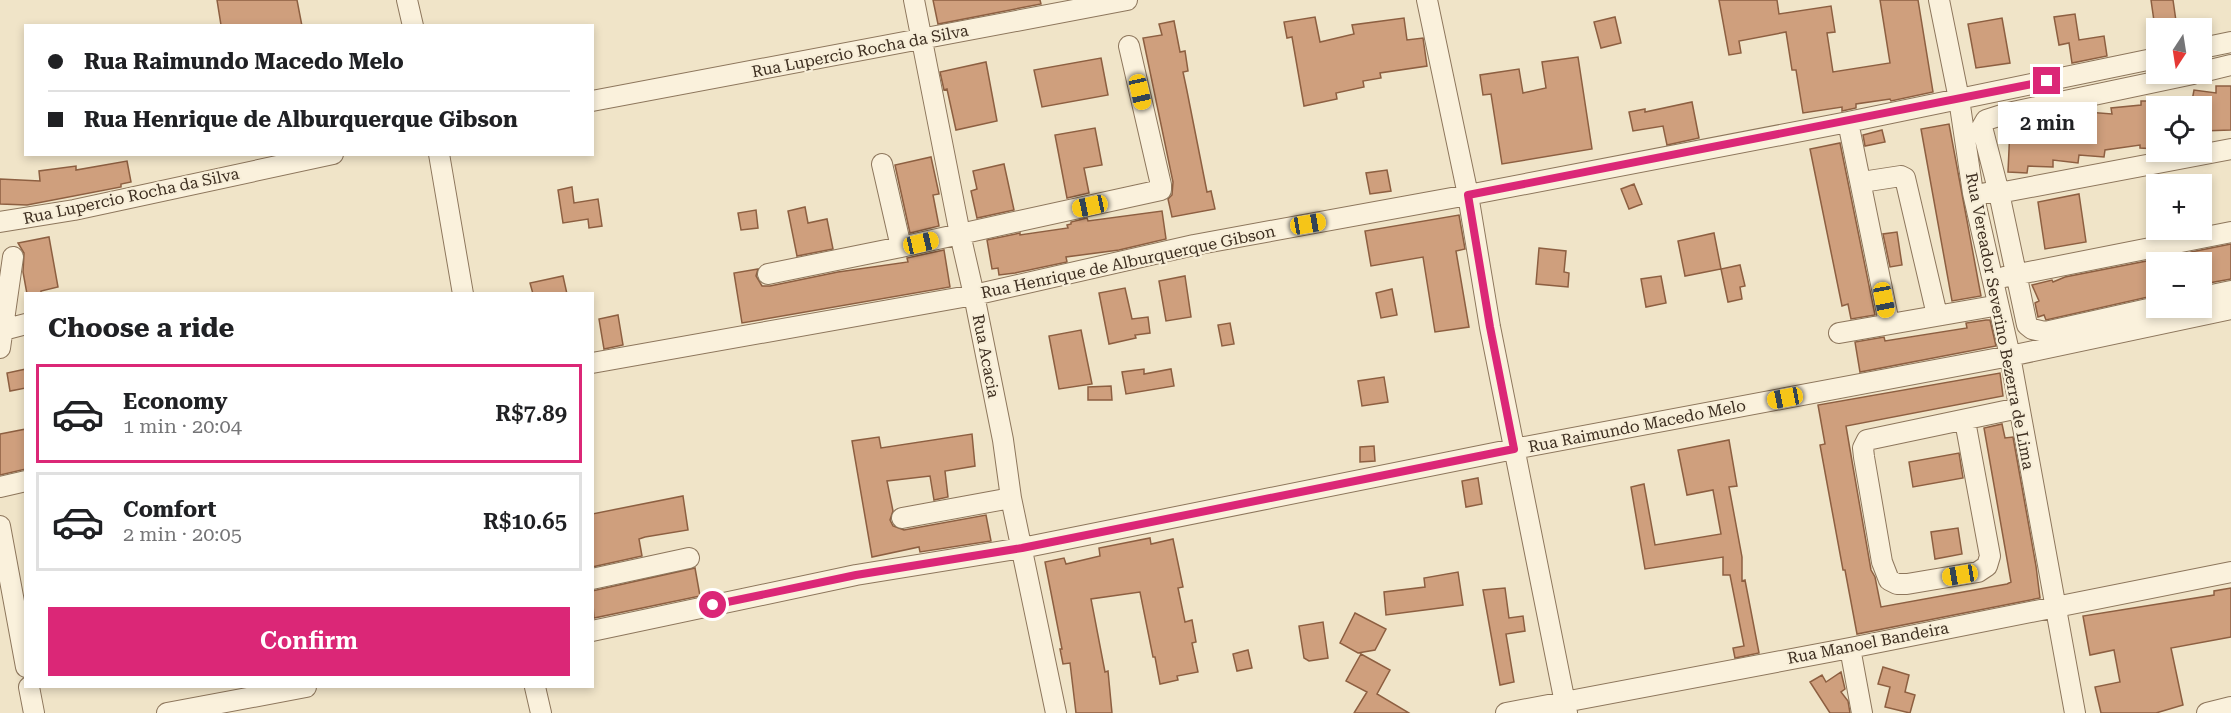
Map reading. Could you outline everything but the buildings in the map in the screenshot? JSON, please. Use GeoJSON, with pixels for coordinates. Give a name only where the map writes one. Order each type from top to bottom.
{"type":"FeatureCollection","features":[{"type":"Feature","properties":{"kind":"street"},"geometry":{"type":"LineString","coordinates":[[407,0],[413,24]]}},
{"type":"Feature","properties":{"kind":"street","name":"Rua Acacia"},"geometry":{"type":"LineString","coordinates":[[914,0],[1003,440],[1011,498],[1056,713]]}},
{"type":"Feature","properties":{"kind":"street","name":"Rua Lupercio Rocha da Silva"},"geometry":{"type":"LineString","coordinates":[[594,101],[1127,0]]}},
{"type":"Feature","properties":{"kind":"street"},"geometry":{"type":"LineString","coordinates":[[1427,0],[1468,195],[1490,327],[1566,707]]}},
{"type":"Feature","properties":{"kind":"street","name":"Rua Vereador Severino Bezerra de Lima"},"geometry":{"type":"LineString","coordinates":[[1939,0],[1959,99],[1973,193],[2010,356],[2075,713]]}},
{"type":"Feature","properties":{"kind":"street"},"geometry":{"type":"LineString","coordinates":[[2212,46],[2231,42]]}},
{"type":"Feature","properties":{"kind":"street"},"geometry":{"type":"LineString","coordinates":[[768,274],[1161,189],[1129,46]]}},
{"type":"Feature","properties":{"kind":"street","name":"Rua Henrique de Alburquerque Gibson"},"geometry":{"type":"LineString","coordinates":[[594,363],[974,295],[1194,245],[1848,122],[2146,60]]}},
{"type":"Feature","properties":{"kind":"street"},"geometry":{"type":"LineString","coordinates":[[2212,70],[2231,65]]}},
{"type":"Feature","properties":{"kind":"street"},"geometry":{"type":"LineString","coordinates":[[2146,84],[2008,113],[1986,120],[1982,128],[1999,194],[2027,325],[2044,332],[2146,309]]}},
{"type":"Feature","properties":{"kind":"street"},"geometry":{"type":"LineString","coordinates":[[1848,122],[1862,182],[1888,323]]}},
{"type":"Feature","properties":{"kind":"street"},"geometry":{"type":"LineString","coordinates":[[1973,193],[1999,194],[2231,149]]}},
{"type":"Feature","properties":{"kind":"street","name":"Rua Lupercio Rocha da Silva"},"geometry":{"type":"LineString","coordinates":[[0,222],[74,210],[324,156]]}},
{"type":"Feature","properties":{"kind":"street"},"geometry":{"type":"LineString","coordinates":[[439,156],[463,292]]}},
{"type":"Feature","properties":{"kind":"street"},"geometry":{"type":"LineString","coordinates":[[882,164],[901,247]]}},
{"type":"Feature","properties":{"kind":"street"},"geometry":{"type":"LineString","coordinates":[[1862,182],[1901,176],[1905,178],[1937,315]]}},
{"type":"Feature","properties":{"kind":"street"},"geometry":{"type":"LineString","coordinates":[[1992,279],[2231,232]]}},
{"type":"Feature","properties":{"kind":"street"},"geometry":{"type":"LineString","coordinates":[[1,339],[13,257]]}},
{"type":"Feature","properties":{"kind":"street"},"geometry":{"type":"LineString","coordinates":[[2212,295],[2231,291]]}},
{"type":"Feature","properties":{"kind":"street"},"geometry":{"type":"LineString","coordinates":[[1839,333],[1988,307]]}},
{"type":"Feature","properties":{"kind":"street","name":"Rua Raimundo Macedo Melo"},"geometry":{"type":"LineString","coordinates":[[594,631],[856,575],[1022,548],[1514,449],[2010,356],[2231,309]]}},
{"type":"Feature","properties":{"kind":"street"},"geometry":{"type":"LineString","coordinates":[[1,339],[24,325]]}},
{"type":"Feature","properties":{"kind":"street"},"geometry":{"type":"LineString","coordinates":[[1965,421],[1990,556],[1987,566],[1978,572],[1897,584],[1889,580],[1882,562],[1864,457],[1867,440],[2019,408]]}},
{"type":"Feature","properties":{"kind":"street"},"geometry":{"type":"LineString","coordinates":[[0,487],[24,481]]}},
{"type":"Feature","properties":{"kind":"street"},"geometry":{"type":"LineString","coordinates":[[902,518],[1011,498]]}},
{"type":"Feature","properties":{"kind":"street"},"geometry":{"type":"LineString","coordinates":[[0,526],[24,656]]}},
{"type":"Feature","properties":{"kind":"street"},"geometry":{"type":"LineString","coordinates":[[594,579],[689,558]]}},
{"type":"Feature","properties":{"kind":"street","name":"Rua Manoel Bandeira"},"geometry":{"type":"LineString","coordinates":[[1506,713],[1566,707],[2231,572]]}},
{"type":"Feature","properties":{"kind":"street"},"geometry":{"type":"LineString","coordinates":[[1850,648],[1862,713]]}},
{"type":"Feature","properties":{"kind":"street"},"geometry":{"type":"LineString","coordinates":[[29,688],[34,713]]}},
{"type":"Feature","properties":{"kind":"street"},"geometry":{"type":"LineString","coordinates":[[167,713],[301,688]]}},
{"type":"Feature","properties":{"kind":"street"},"geometry":{"type":"LineString","coordinates":[[535,688],[541,713]]}},
{"type":"Feature","properties":{"kind":"street"},"geometry":{"type":"LineString","coordinates":[[2207,713],[2231,707]]}},
{"type":"Feature","properties":{"kind":"route"},"geometry":{"type":"LineString","coordinates":[[713,605],[856,575],[1022,548],[1514,449],[1490,327],[1468,195],[2047,81]]}}]}
